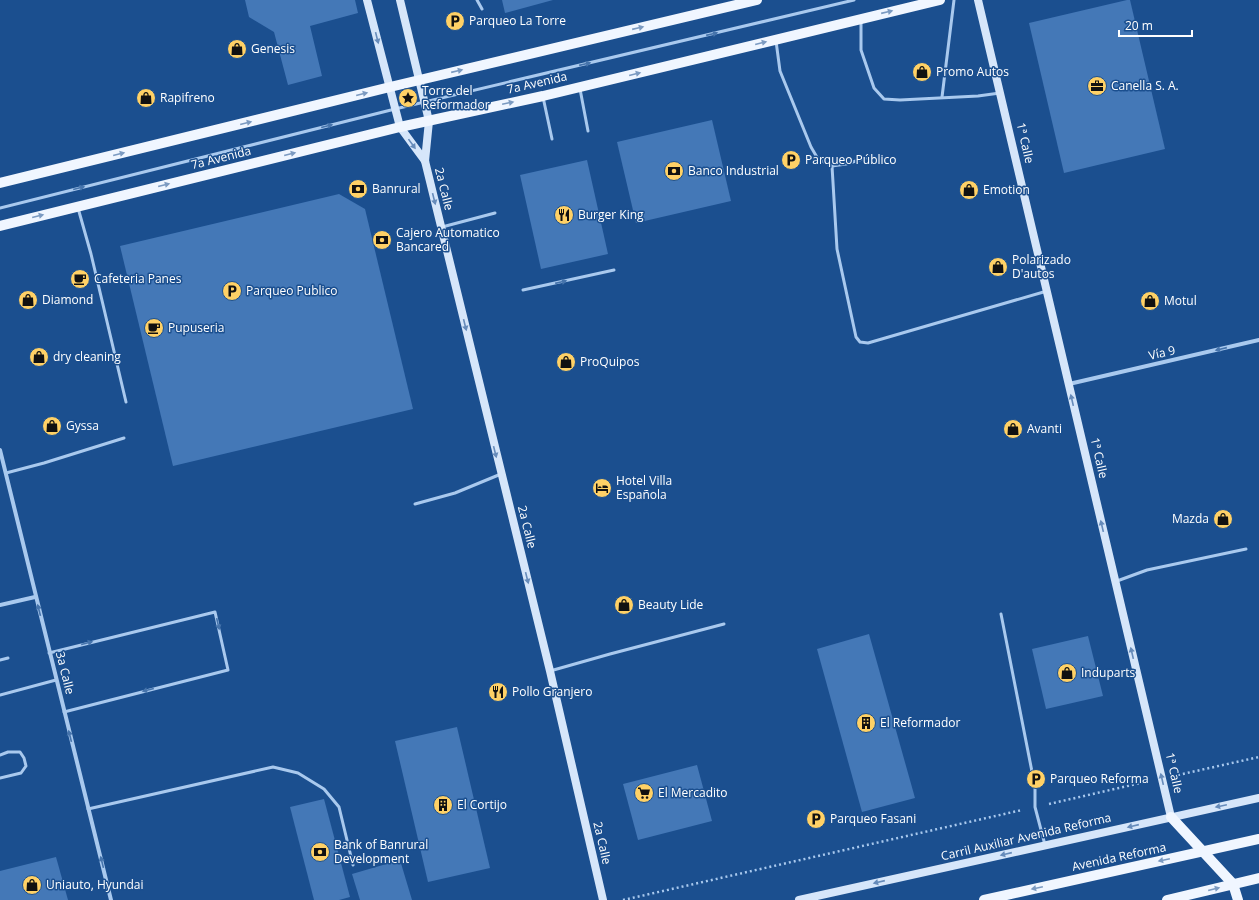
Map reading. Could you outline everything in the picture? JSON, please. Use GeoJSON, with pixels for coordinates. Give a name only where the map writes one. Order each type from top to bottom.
{"type":"FeatureCollection","features":[{"type":"Feature","properties":{"kind":"main road"},"geometry":{"type":"LineString","coordinates":[[0,183],[390,87],[757,0]]}},
{"type":"Feature","properties":{"kind":"main road","name":"7a Avenida"},"geometry":{"type":"LineString","coordinates":[[0,226],[400,127],[543,96],[940,0]]}},
{"type":"Feature","properties":{"kind":"main road","name":"1ª Calle"},"geometry":{"type":"LineString","coordinates":[[1171,817],[1233,884],[1238,900]]}},
{"type":"Feature","properties":{"kind":"main road","name":"Avenida Reforma"},"geometry":{"type":"LineString","coordinates":[[984,900],[1259,839]]}},
{"type":"Feature","properties":{"kind":"main road"},"geometry":{"type":"LineString","coordinates":[[1167,900],[1259,878]]}},
{"type":"Feature","properties":{"kind":"street","name":"2a Calle"},"geometry":{"type":"LineString","coordinates":[[367,0],[400,127],[425,161]]}},
{"type":"Feature","properties":{"kind":"street","name":"2a Calle"},"geometry":{"type":"LineString","coordinates":[[400,0],[429,121],[425,161],[550,671],[603,900]]}},
{"type":"Feature","properties":{"kind":"street","name":"1ª Calle"},"geometry":{"type":"LineString","coordinates":[[978,0],[1171,817]]}},
{"type":"Feature","properties":{"kind":"street","name":"Vía 9"},"geometry":{"type":"LineString","coordinates":[[1069,384],[1259,340]]}},
{"type":"Feature","properties":{"kind":"street","name":"3a Calle"},"geometry":{"type":"LineString","coordinates":[[0,451],[111,900]]}},
{"type":"Feature","properties":{"kind":"street"},"geometry":{"type":"LineString","coordinates":[[0,605],[35,597]]}},
{"type":"Feature","properties":{"kind":"street","name":"Carril Auxiliar Avenida Reforma"},"geometry":{"type":"LineString","coordinates":[[799,900],[1259,798]]}},
{"type":"Feature","properties":{"kind":"lane"},"geometry":{"type":"LineString","coordinates":[[477,0],[482,8]]}},
{"type":"Feature","properties":{"kind":"lane"},"geometry":{"type":"LineString","coordinates":[[0,208],[395,109],[854,0]]}},
{"type":"Feature","properties":{"kind":"lane"},"geometry":{"type":"LineString","coordinates":[[942,97],[954,0]]}},
{"type":"Feature","properties":{"kind":"lane"},"geometry":{"type":"LineString","coordinates":[[861,19],[861,50],[874,88],[884,99],[900,100],[978,96],[1000,93]]}},
{"type":"Feature","properties":{"kind":"lane"},"geometry":{"type":"LineString","coordinates":[[776,39],[780,71],[811,147],[818,159],[832,166],[846,164],[869,157]]}},
{"type":"Feature","properties":{"kind":"lane"},"geometry":{"type":"LineString","coordinates":[[579,87],[588,130]]}},
{"type":"Feature","properties":{"kind":"lane"},"geometry":{"type":"LineString","coordinates":[[543,96],[552,139]]}},
{"type":"Feature","properties":{"kind":"lane"},"geometry":{"type":"LineString","coordinates":[[832,166],[837,250],[856,337],[860,342],[868,343],[1047,291]]}},
{"type":"Feature","properties":{"kind":"lane"},"geometry":{"type":"LineString","coordinates":[[78,206],[91,254],[126,402]]}},
{"type":"Feature","properties":{"kind":"lane"},"geometry":{"type":"LineString","coordinates":[[441,227],[495,213]]}},
{"type":"Feature","properties":{"kind":"lane"},"geometry":{"type":"LineString","coordinates":[[522,290],[614,270]]}},
{"type":"Feature","properties":{"kind":"lane"},"geometry":{"type":"LineString","coordinates":[[6,473],[44,463],[124,438]]}},
{"type":"Feature","properties":{"kind":"lane"},"geometry":{"type":"LineString","coordinates":[[415,504],[455,493],[501,474]]}},
{"type":"Feature","properties":{"kind":"lane"},"geometry":{"type":"LineString","coordinates":[[1115,581],[1147,570],[1246,549]]}},
{"type":"Feature","properties":{"kind":"lane"},"geometry":{"type":"LineString","coordinates":[[49,653],[215,612],[228,670],[64,712]]}},
{"type":"Feature","properties":{"kind":"lane"},"geometry":{"type":"LineString","coordinates":[[1001,614],[1035,788],[1035,807],[1045,845]]}},
{"type":"Feature","properties":{"kind":"lane"},"geometry":{"type":"LineString","coordinates":[[550,671],[724,624]]}},
{"type":"Feature","properties":{"kind":"lane"},"geometry":{"type":"LineString","coordinates":[[0,660],[8,658]]}},
{"type":"Feature","properties":{"kind":"lane"},"geometry":{"type":"LineString","coordinates":[[0,695],[56,680]]}},
{"type":"Feature","properties":{"kind":"lane"},"geometry":{"type":"LineString","coordinates":[[0,755],[8,752],[20,752],[24,758],[26,766],[21,773],[0,778]]}},
{"type":"Feature","properties":{"kind":"lane"},"geometry":{"type":"LineString","coordinates":[[88,809],[273,767],[298,773],[324,789],[339,807],[353,865]]}},
{"type":"Feature","properties":{"kind":"path"},"geometry":{"type":"LineString","coordinates":[[623,900],[1259,757]]}},
{"type":"Feature","properties":{"kind":"building"},"geometry":{"type":"Polygon","coordinates":[[[245,0],[355,0],[358,13],[310,26],[322,76],[288,85],[274,32],[249,17],[245,0]]]}},
{"type":"Feature","properties":{"kind":"building"},"geometry":{"type":"Polygon","coordinates":[[[502,0],[553,0],[505,13],[502,0]]]}},
{"type":"Feature","properties":{"kind":"building","name":"Canella S. A."},"geometry":{"type":"Polygon","coordinates":[[[1130,0],[1165,149],[1064,173],[1029,23],[1130,0]]]}},
{"type":"Feature","properties":{"kind":"building","name":"Banco Industrial"},"geometry":{"type":"Polygon","coordinates":[[[712,120],[731,201],[636,223],[617,142],[712,120]]]}},
{"type":"Feature","properties":{"kind":"building","name":"Burger King"},"geometry":{"type":"Polygon","coordinates":[[[587,160],[608,254],[541,269],[520,175],[587,160]]]}},
{"type":"Feature","properties":{"kind":"building"},"geometry":{"type":"Polygon","coordinates":[[[339,194],[365,209],[413,409],[173,466],[120,246],[339,194]]]}},
{"type":"Feature","properties":{"kind":"building","name":"El Reformador"},"geometry":{"type":"Polygon","coordinates":[[[869,634],[915,798],[862,812],[817,649],[869,634]]]}},
{"type":"Feature","properties":{"kind":"building","name":"Induparts"},"geometry":{"type":"Polygon","coordinates":[[[1088,636],[1103,696],[1046,709],[1032,649],[1088,636]]]}},
{"type":"Feature","properties":{"kind":"building","name":"El Cortijo"},"geometry":{"type":"Polygon","coordinates":[[[457,727],[490,868],[428,882],[395,741],[457,727]]]}},
{"type":"Feature","properties":{"kind":"building"},"geometry":{"type":"Polygon","coordinates":[[[697,765],[712,821],[638,840],[623,784],[697,765]]]}},
{"type":"Feature","properties":{"kind":"building","name":"Bank of Banrural Development"},"geometry":{"type":"Polygon","coordinates":[[[324,799],[350,897],[339,900],[314,900],[290,807],[324,799]]]}},
{"type":"Feature","properties":{"kind":"building","name":"Uniauto, Hyundai"},"geometry":{"type":"Polygon","coordinates":[[[56,857],[68,900],[0,900],[0,871],[56,857]]]}},
{"type":"Feature","properties":{"kind":"building"},"geometry":{"type":"Polygon","coordinates":[[[400,860],[412,900],[360,900],[352,874],[400,860]]]}},
{"type":"Feature","properties":{"kind":"place","name":"Parqueo La Torre"},"geometry":{"type":"Point","coordinates":[455,21]}},
{"type":"Feature","properties":{"kind":"place","name":"Genesis"},"geometry":{"type":"Point","coordinates":[237,49]}},
{"type":"Feature","properties":{"kind":"place","name":"Promo Autos"},"geometry":{"type":"Point","coordinates":[922,72]}},
{"type":"Feature","properties":{"kind":"place","name":"Canella S. A."},"geometry":{"type":"Point","coordinates":[1097,86]}},
{"type":"Feature","properties":{"kind":"place","name":"Rapifreno"},"geometry":{"type":"Point","coordinates":[146,98]}},
{"type":"Feature","properties":{"kind":"place","name":"Torre del Reformador"},"geometry":{"type":"Point","coordinates":[408,98]}},
{"type":"Feature","properties":{"kind":"place","name":"Parqueo Público"},"geometry":{"type":"Point","coordinates":[791,160]}},
{"type":"Feature","properties":{"kind":"place","name":"Banco Industrial"},"geometry":{"type":"Point","coordinates":[674,171]}},
{"type":"Feature","properties":{"kind":"place","name":"Banrural"},"geometry":{"type":"Point","coordinates":[358,189]}},
{"type":"Feature","properties":{"kind":"place","name":"Emotion"},"geometry":{"type":"Point","coordinates":[969,190]}},
{"type":"Feature","properties":{"kind":"place","name":"Burger King"},"geometry":{"type":"Point","coordinates":[564,215]}},
{"type":"Feature","properties":{"kind":"place","name":"Cajero Automatico Bancared"},"geometry":{"type":"Point","coordinates":[382,240]}},
{"type":"Feature","properties":{"kind":"place","name":"Polarizado D'autos"},"geometry":{"type":"Point","coordinates":[998,267]}},
{"type":"Feature","properties":{"kind":"place","name":"Cafeteria Panes"},"geometry":{"type":"Point","coordinates":[80,279]}},
{"type":"Feature","properties":{"kind":"place","name":"Parqueo Publico"},"geometry":{"type":"Point","coordinates":[232,291]}},
{"type":"Feature","properties":{"kind":"place","name":"Diamond"},"geometry":{"type":"Point","coordinates":[28,300]}},
{"type":"Feature","properties":{"kind":"place","name":"Motul"},"geometry":{"type":"Point","coordinates":[1150,301]}},
{"type":"Feature","properties":{"kind":"place","name":"Pupuseria"},"geometry":{"type":"Point","coordinates":[154,328]}},
{"type":"Feature","properties":{"kind":"place","name":"dry cleaning"},"geometry":{"type":"Point","coordinates":[39,357]}},
{"type":"Feature","properties":{"kind":"place","name":"ProQuipos"},"geometry":{"type":"Point","coordinates":[566,362]}},
{"type":"Feature","properties":{"kind":"place","name":"Gyssa"},"geometry":{"type":"Point","coordinates":[52,426]}},
{"type":"Feature","properties":{"kind":"place","name":"Avanti"},"geometry":{"type":"Point","coordinates":[1013,429]}},
{"type":"Feature","properties":{"kind":"place","name":"Hotel Villa Española"},"geometry":{"type":"Point","coordinates":[602,488]}},
{"type":"Feature","properties":{"kind":"place","name":"Mazda"},"geometry":{"type":"Point","coordinates":[1223,519]}},
{"type":"Feature","properties":{"kind":"place","name":"Beauty Lide"},"geometry":{"type":"Point","coordinates":[624,605]}},
{"type":"Feature","properties":{"kind":"place","name":"Induparts"},"geometry":{"type":"Point","coordinates":[1067,673]}},
{"type":"Feature","properties":{"kind":"place","name":"Pollo Granjero"},"geometry":{"type":"Point","coordinates":[498,692]}},
{"type":"Feature","properties":{"kind":"place","name":"El Reformador"},"geometry":{"type":"Point","coordinates":[866,723]}},
{"type":"Feature","properties":{"kind":"place","name":"Parqueo Reforma"},"geometry":{"type":"Point","coordinates":[1036,779]}},
{"type":"Feature","properties":{"kind":"place","name":"El Mercadito"},"geometry":{"type":"Point","coordinates":[644,793]}},
{"type":"Feature","properties":{"kind":"place","name":"El Cortijo"},"geometry":{"type":"Point","coordinates":[443,805]}},
{"type":"Feature","properties":{"kind":"place","name":"Parqueo Fasani"},"geometry":{"type":"Point","coordinates":[816,819]}},
{"type":"Feature","properties":{"kind":"place","name":"Bank of Banrural Development"},"geometry":{"type":"Point","coordinates":[320,852]}},
{"type":"Feature","properties":{"kind":"place","name":"Uniauto, Hyundai"},"geometry":{"type":"Point","coordinates":[32,885]}}]}
